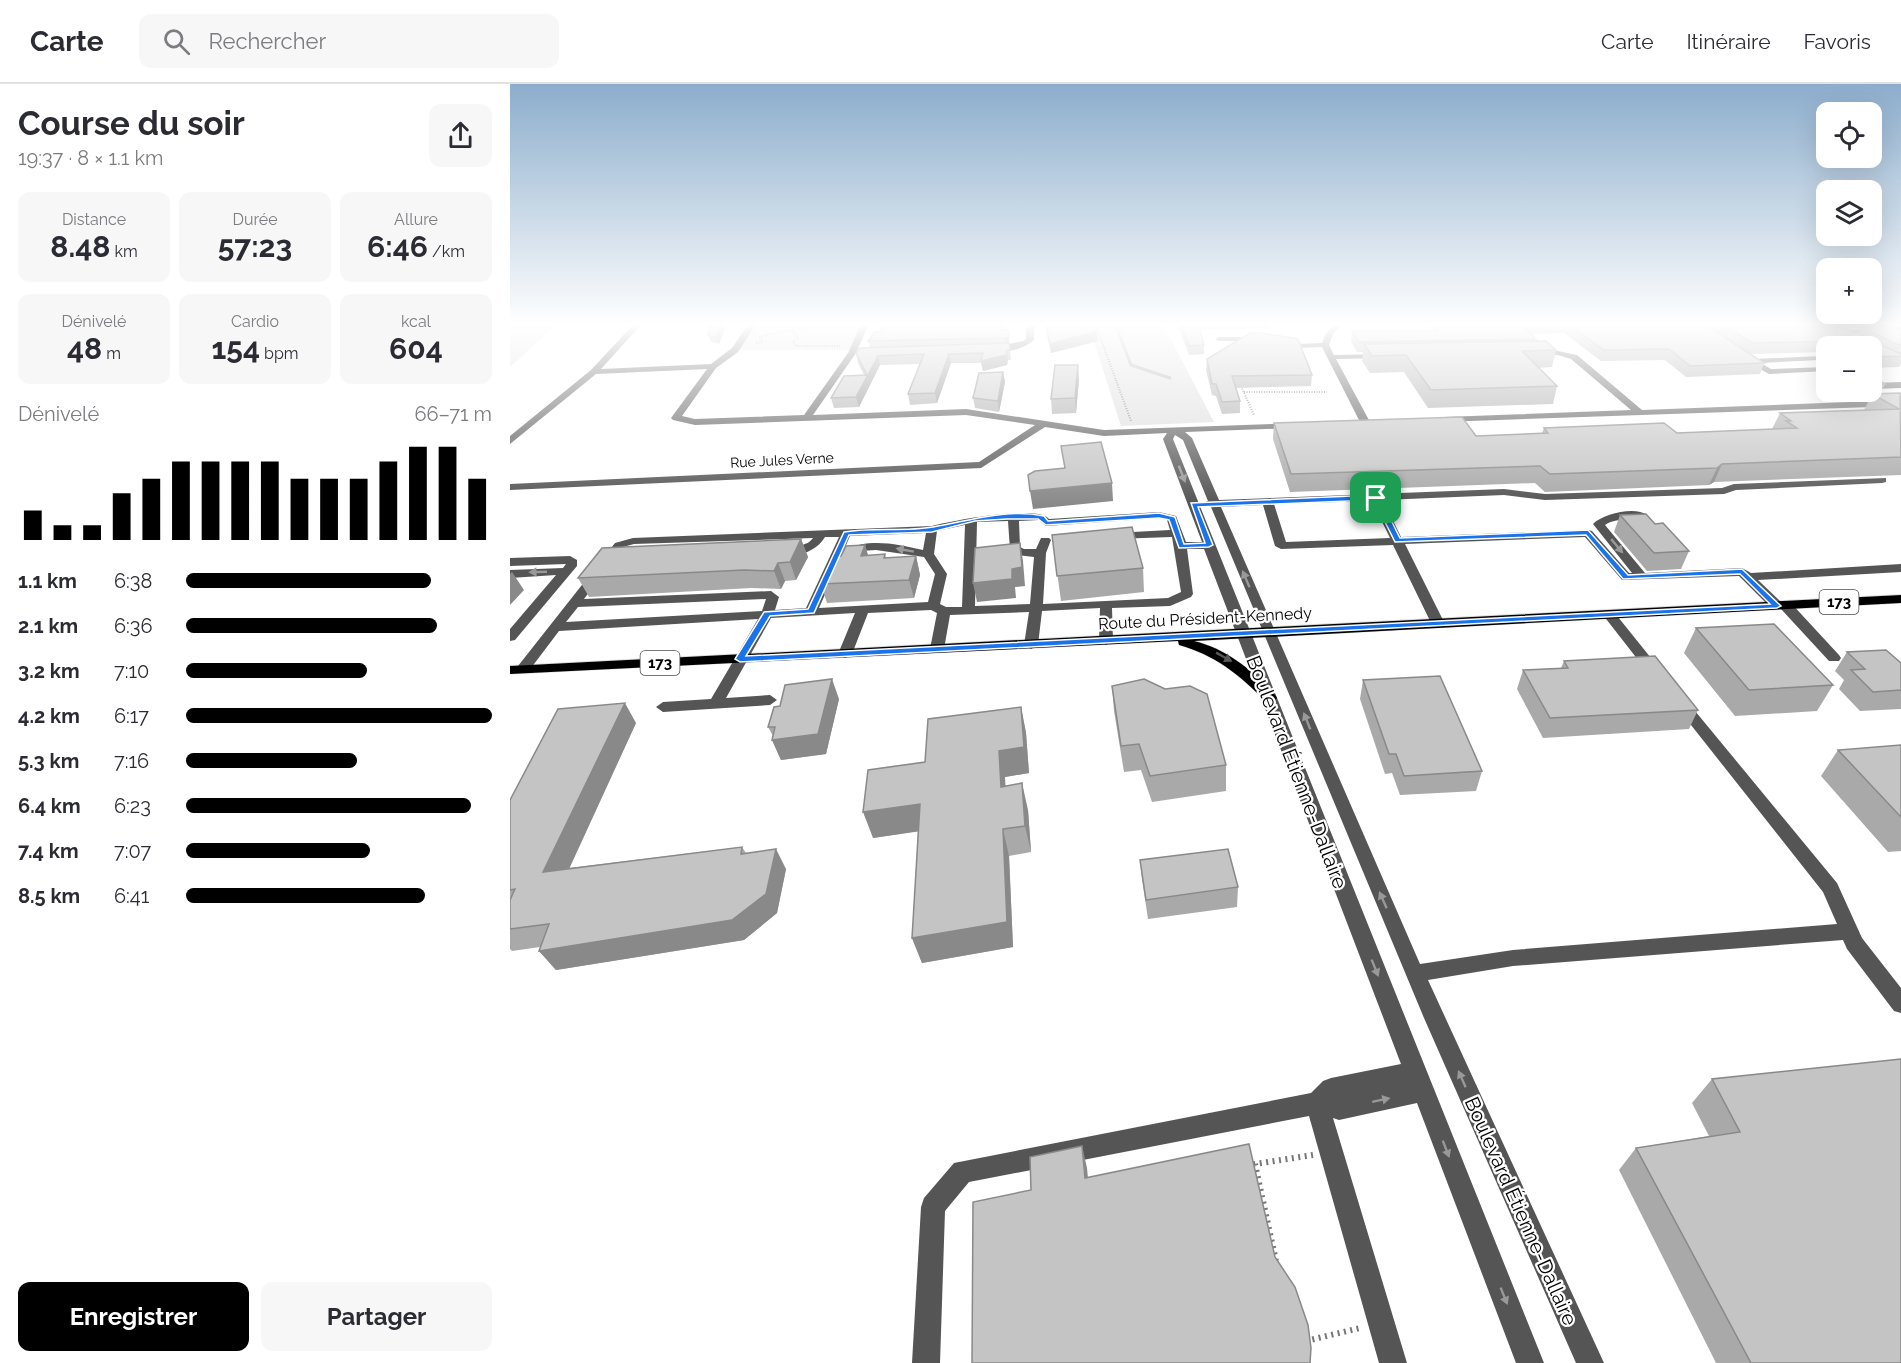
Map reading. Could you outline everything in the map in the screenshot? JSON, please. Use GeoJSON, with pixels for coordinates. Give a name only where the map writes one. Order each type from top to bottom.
{"type":"FeatureCollection","features":[{"type":"Feature","properties":{"kind":"main road","name":"Route du Président-Kennedy"},"geometry":{"type":"LineString","coordinates":[[517,670],[1901,599]]}},
{"type":"Feature","properties":{"kind":"main road"},"geometry":{"type":"LineString","coordinates":[[1169,638],[1223,656],[1246,672],[1270,698]]}},
{"type":"Feature","properties":{"kind":"street"},"geometry":{"type":"LineString","coordinates":[[510,441],[577,386]]}},
{"type":"Feature","properties":{"kind":"street"},"geometry":{"type":"LineString","coordinates":[[699,386],[676,418],[695,422],[966,412],[1104,433],[1305,425]]}},
{"type":"Feature","properties":{"kind":"street"},"geometry":{"type":"LineString","coordinates":[[807,417],[829,386]]}},
{"type":"Feature","properties":{"kind":"street"},"geometry":{"type":"LineString","coordinates":[[1347,386],[1365,422]]}},
{"type":"Feature","properties":{"kind":"street"},"geometry":{"type":"LineString","coordinates":[[1608,386],[1640,413]]}},
{"type":"Feature","properties":{"kind":"street"},"geometry":{"type":"LineString","coordinates":[[1882,392],[1901,403]]}},
{"type":"Feature","properties":{"kind":"street"},"geometry":{"type":"LineString","coordinates":[[1437,420],[1901,403]]}},
{"type":"Feature","properties":{"kind":"street"},"geometry":{"type":"LineString","coordinates":[[1353,423],[1377,422]]}},
{"type":"Feature","properties":{"kind":"street","name":"Rue Jules Verne"},"geometry":{"type":"LineString","coordinates":[[510,487],[981,465],[1043,424]]}},
{"type":"Feature","properties":{"kind":"street","name":"Boulevard Étienne-Dallaire"},"geometry":{"type":"LineString","coordinates":[[1530,1363],[1168,439],[1174,430],[1187,438],[1416,973],[1590,1363]]}},
{"type":"Feature","properties":{"kind":"street"},"geometry":{"type":"LineString","coordinates":[[1194,505],[1504,492],[1545,497],[1719,492],[1734,487],[1882,480]]}},
{"type":"Feature","properties":{"kind":"street"},"geometry":{"type":"LineString","coordinates":[[1376,498],[1438,624]]}},
{"type":"Feature","properties":{"kind":"street"},"geometry":{"type":"LineString","coordinates":[[1268,502],[1281,546],[1588,532],[1626,578],[1742,572],[1781,605],[1834,658]]}},
{"type":"Feature","properties":{"kind":"street"},"geometry":{"type":"LineString","coordinates":[[1642,577],[1599,524],[1609,516],[1647,515]]}},
{"type":"Feature","properties":{"kind":"street"},"geometry":{"type":"LineString","coordinates":[[556,627],[862,609],[968,610],[1170,602],[1187,594],[1181,546],[1172,518],[1159,516],[1046,523]]}},
{"type":"Feature","properties":{"kind":"street"},"geometry":{"type":"LineString","coordinates":[[1013,517],[1014,548],[1021,553],[1040,554]]}},
{"type":"Feature","properties":{"kind":"street"},"geometry":{"type":"LineString","coordinates":[[517,670],[615,557],[619,545],[633,541],[932,529],[971,520],[1013,517],[1042,517],[1051,539],[1040,554],[1036,608],[1030,645]]}},
{"type":"Feature","properties":{"kind":"street"},"geometry":{"type":"LineString","coordinates":[[968,610],[972,573],[971,520]]}},
{"type":"Feature","properties":{"kind":"street"},"geometry":{"type":"LineString","coordinates":[[932,529],[928,554],[941,574],[937,649]]}},
{"type":"Feature","properties":{"kind":"street"},"geometry":{"type":"LineString","coordinates":[[816,611],[846,533]]}},
{"type":"Feature","properties":{"kind":"street"},"geometry":{"type":"LineString","coordinates":[[1105,537],[1177,533]]}},
{"type":"Feature","properties":{"kind":"street"},"geometry":{"type":"LineString","coordinates":[[771,551],[805,549],[816,544],[821,534]]}},
{"type":"Feature","properties":{"kind":"street"},"geometry":{"type":"LineString","coordinates":[[1181,546],[1209,545]]}},
{"type":"Feature","properties":{"kind":"street"},"geometry":{"type":"LineString","coordinates":[[816,611],[849,553],[854,550],[888,547],[928,554]]}},
{"type":"Feature","properties":{"kind":"street"},"geometry":{"type":"LineString","coordinates":[[510,562],[570,560],[573,563],[510,637]]}},
{"type":"Feature","properties":{"kind":"street"},"geometry":{"type":"LineString","coordinates":[[1748,577],[1901,568]]}},
{"type":"Feature","properties":{"kind":"street"},"geometry":{"type":"LineString","coordinates":[[510,574],[566,571]]}},
{"type":"Feature","properties":{"kind":"street"},"geometry":{"type":"LineString","coordinates":[[574,603],[768,594],[773,597],[767,614],[715,705]]}},
{"type":"Feature","properties":{"kind":"street"},"geometry":{"type":"LineString","coordinates":[[1106,604],[1106,641]]}},
{"type":"Feature","properties":{"kind":"street"},"geometry":{"type":"LineString","coordinates":[[845,654],[862,609]]}},
{"type":"Feature","properties":{"kind":"street"},"geometry":{"type":"LineString","coordinates":[[1609,615],[1831,888],[1854,943],[1901,1004]]}},
{"type":"Feature","properties":{"kind":"street"},"geometry":{"type":"LineString","coordinates":[[663,707],[770,700]]}},
{"type":"Feature","properties":{"kind":"street"},"geometry":{"type":"LineString","coordinates":[[1416,973],[1514,958],[1849,931]]}},
{"type":"Feature","properties":{"kind":"street"},"geometry":{"type":"LineString","coordinates":[[926,1363],[933,1207],[962,1172],[1317,1103],[1339,1108],[1420,1082]]}},
{"type":"Feature","properties":{"kind":"street"},"geometry":{"type":"LineString","coordinates":[[1317,1103],[1393,1363]]}},
{"type":"Feature","properties":{"kind":"path"},"geometry":{"type":"LineString","coordinates":[[1118,386],[1135,432]]}},
{"type":"Feature","properties":{"kind":"path"},"geometry":{"type":"LineString","coordinates":[[1241,386],[1255,419]]}},
{"type":"Feature","properties":{"kind":"path"},"geometry":{"type":"LineString","coordinates":[[1244,392],[1327,392]]}},
{"type":"Feature","properties":{"kind":"path"},"geometry":{"type":"LineString","coordinates":[[1278,1269],[1255,1164],[1289,1159]]}},
{"type":"Feature","properties":{"kind":"path"},"geometry":{"type":"LineString","coordinates":[[1300,1332],[1303,1342],[1338,1333]]}},
{"type":"Feature","properties":{"kind":"shaded area"},"geometry":{"type":"Polygon","coordinates":[[[1108,386],[1195,386],[1214,422],[1121,426],[1108,386]]]}},
{"type":"Feature","properties":{"kind":"building"},"geometry":{"type":"Polygon","coordinates":[[[838,386],[862,386],[856,397],[831,398],[838,386]]]}},
{"type":"Feature","properties":{"kind":"building"},"geometry":{"type":"Polygon","coordinates":[[[911,386],[938,386],[935,393],[908,394],[911,386]]]}},
{"type":"Feature","properties":{"kind":"building"},"geometry":{"type":"Polygon","coordinates":[[[976,386],[1001,386],[998,401],[973,398],[976,386]]]}},
{"type":"Feature","properties":{"kind":"building"},"geometry":{"type":"Polygon","coordinates":[[[1053,386],[1076,386],[1075,398],[1051,399],[1053,386]]]}},
{"type":"Feature","properties":{"kind":"building"},"geometry":{"type":"Polygon","coordinates":[[[1217,386],[1235,386],[1240,401],[1222,402],[1217,386]]]}},
{"type":"Feature","properties":{"kind":"building"},"geometry":{"type":"Polygon","coordinates":[[[1428,386],[1557,386],[1431,390],[1428,386]]]}},
{"type":"Feature","properties":{"kind":"building"},"geometry":{"type":"Polygon","coordinates":[[[1900,393],[1901,457],[1722,464],[1717,468],[1550,474],[1540,466],[1291,474],[1274,423],[1462,417],[1476,436],[1548,433],[1544,428],[1664,423],[1677,433],[1797,428],[1786,421],[1791,421],[1780,413],[1899,409],[1882,400],[1882,394],[1900,393]]]}},
{"type":"Feature","properties":{"kind":"building"},"geometry":{"type":"Polygon","coordinates":[[[1101,442],[1112,483],[1030,491],[1028,475],[1035,471],[1065,468],[1061,446],[1101,442]]]}},
{"type":"Feature","properties":{"kind":"building"},"geometry":{"type":"Polygon","coordinates":[[[1646,514],[1655,524],[1663,523],[1689,551],[1654,553],[1620,515],[1646,514]]]}},
{"type":"Feature","properties":{"kind":"building"},"geometry":{"type":"Polygon","coordinates":[[[1132,527],[1143,568],[1057,576],[1052,535],[1132,527]]]}},
{"type":"Feature","properties":{"kind":"building"},"geometry":{"type":"Polygon","coordinates":[[[801,539],[790,562],[778,563],[774,571],[744,570],[578,578],[602,548],[801,539]]]}},
{"type":"Feature","properties":{"kind":"building"},"geometry":{"type":"Polygon","coordinates":[[[1020,543],[1022,567],[1012,569],[1012,579],[973,583],[975,548],[1020,543]]]}},
{"type":"Feature","properties":{"kind":"building"},"geometry":{"type":"Polygon","coordinates":[[[865,545],[861,556],[885,554],[884,558],[916,556],[909,580],[821,584],[833,557],[841,556],[846,546],[865,545]]]}},
{"type":"Feature","properties":{"kind":"building"},"geometry":{"type":"Polygon","coordinates":[[[1774,624],[1833,685],[1749,690],[1696,628],[1774,624]]]}},
{"type":"Feature","properties":{"kind":"building"},"geometry":{"type":"Polygon","coordinates":[[[1886,650],[1901,663],[1901,690],[1873,692],[1851,670],[1865,669],[1847,652],[1886,650]]]}},
{"type":"Feature","properties":{"kind":"building"},"geometry":{"type":"Polygon","coordinates":[[[1655,656],[1698,710],[1550,718],[1523,670],[1568,668],[1564,661],[1655,656]]]}},
{"type":"Feature","properties":{"kind":"building"},"geometry":{"type":"Polygon","coordinates":[[[1440,676],[1482,771],[1404,776],[1396,754],[1389,754],[1363,680],[1440,676]]]}},
{"type":"Feature","properties":{"kind":"building"},"geometry":{"type":"Polygon","coordinates":[[[832,679],[818,734],[772,740],[775,727],[768,727],[774,707],[780,706],[785,685],[832,679]]]}},
{"type":"Feature","properties":{"kind":"building"},"geometry":{"type":"Polygon","coordinates":[[[1144,679],[1165,689],[1190,686],[1207,694],[1226,765],[1150,776],[1139,744],[1121,746],[1112,686],[1144,679]]]}},
{"type":"Feature","properties":{"kind":"building"},"geometry":{"type":"Polygon","coordinates":[[[625,703],[543,872],[742,847],[741,854],[776,849],[766,894],[732,920],[539,951],[549,924],[510,929],[510,900],[515,889],[510,890],[510,800],[558,709],[625,703]]]}},
{"type":"Feature","properties":{"kind":"building"},"geometry":{"type":"Polygon","coordinates":[[[1021,707],[1024,747],[999,751],[1001,787],[1022,783],[1025,826],[1003,829],[1007,922],[912,938],[920,804],[863,812],[868,770],[925,762],[928,719],[1021,707]]]}},
{"type":"Feature","properties":{"kind":"building"},"geometry":{"type":"Polygon","coordinates":[[[1901,745],[1901,817],[1838,750],[1901,745]]]}},
{"type":"Feature","properties":{"kind":"building"},"geometry":{"type":"Polygon","coordinates":[[[1228,849],[1238,887],[1146,900],[1140,860],[1228,849]]]}},
{"type":"Feature","properties":{"kind":"building"},"geometry":{"type":"Polygon","coordinates":[[[1901,1059],[1901,1363],[1751,1363],[1636,1148],[1740,1132],[1712,1079],[1901,1059]]]}},
{"type":"Feature","properties":{"kind":"building"},"geometry":{"type":"Polygon","coordinates":[[[1249,1144],[1275,1257],[1295,1287],[1308,1325],[1310,1363],[972,1363],[973,1202],[1031,1190],[1030,1157],[1082,1146],[1085,1178],[1249,1144]]]}},
{"type":"Feature","properties":{"kind":"route"},"geometry":{"type":"LineString","coordinates":[[1376,498],[1397,541],[1588,532],[1626,578],[1742,572],[1777,606],[740,659],[767,614],[811,611],[846,533],[932,529],[975,519],[1007,517],[1042,517],[1046,523],[1166,516],[1172,518],[1181,546],[1209,545],[1194,505],[1376,498]]}}]}
